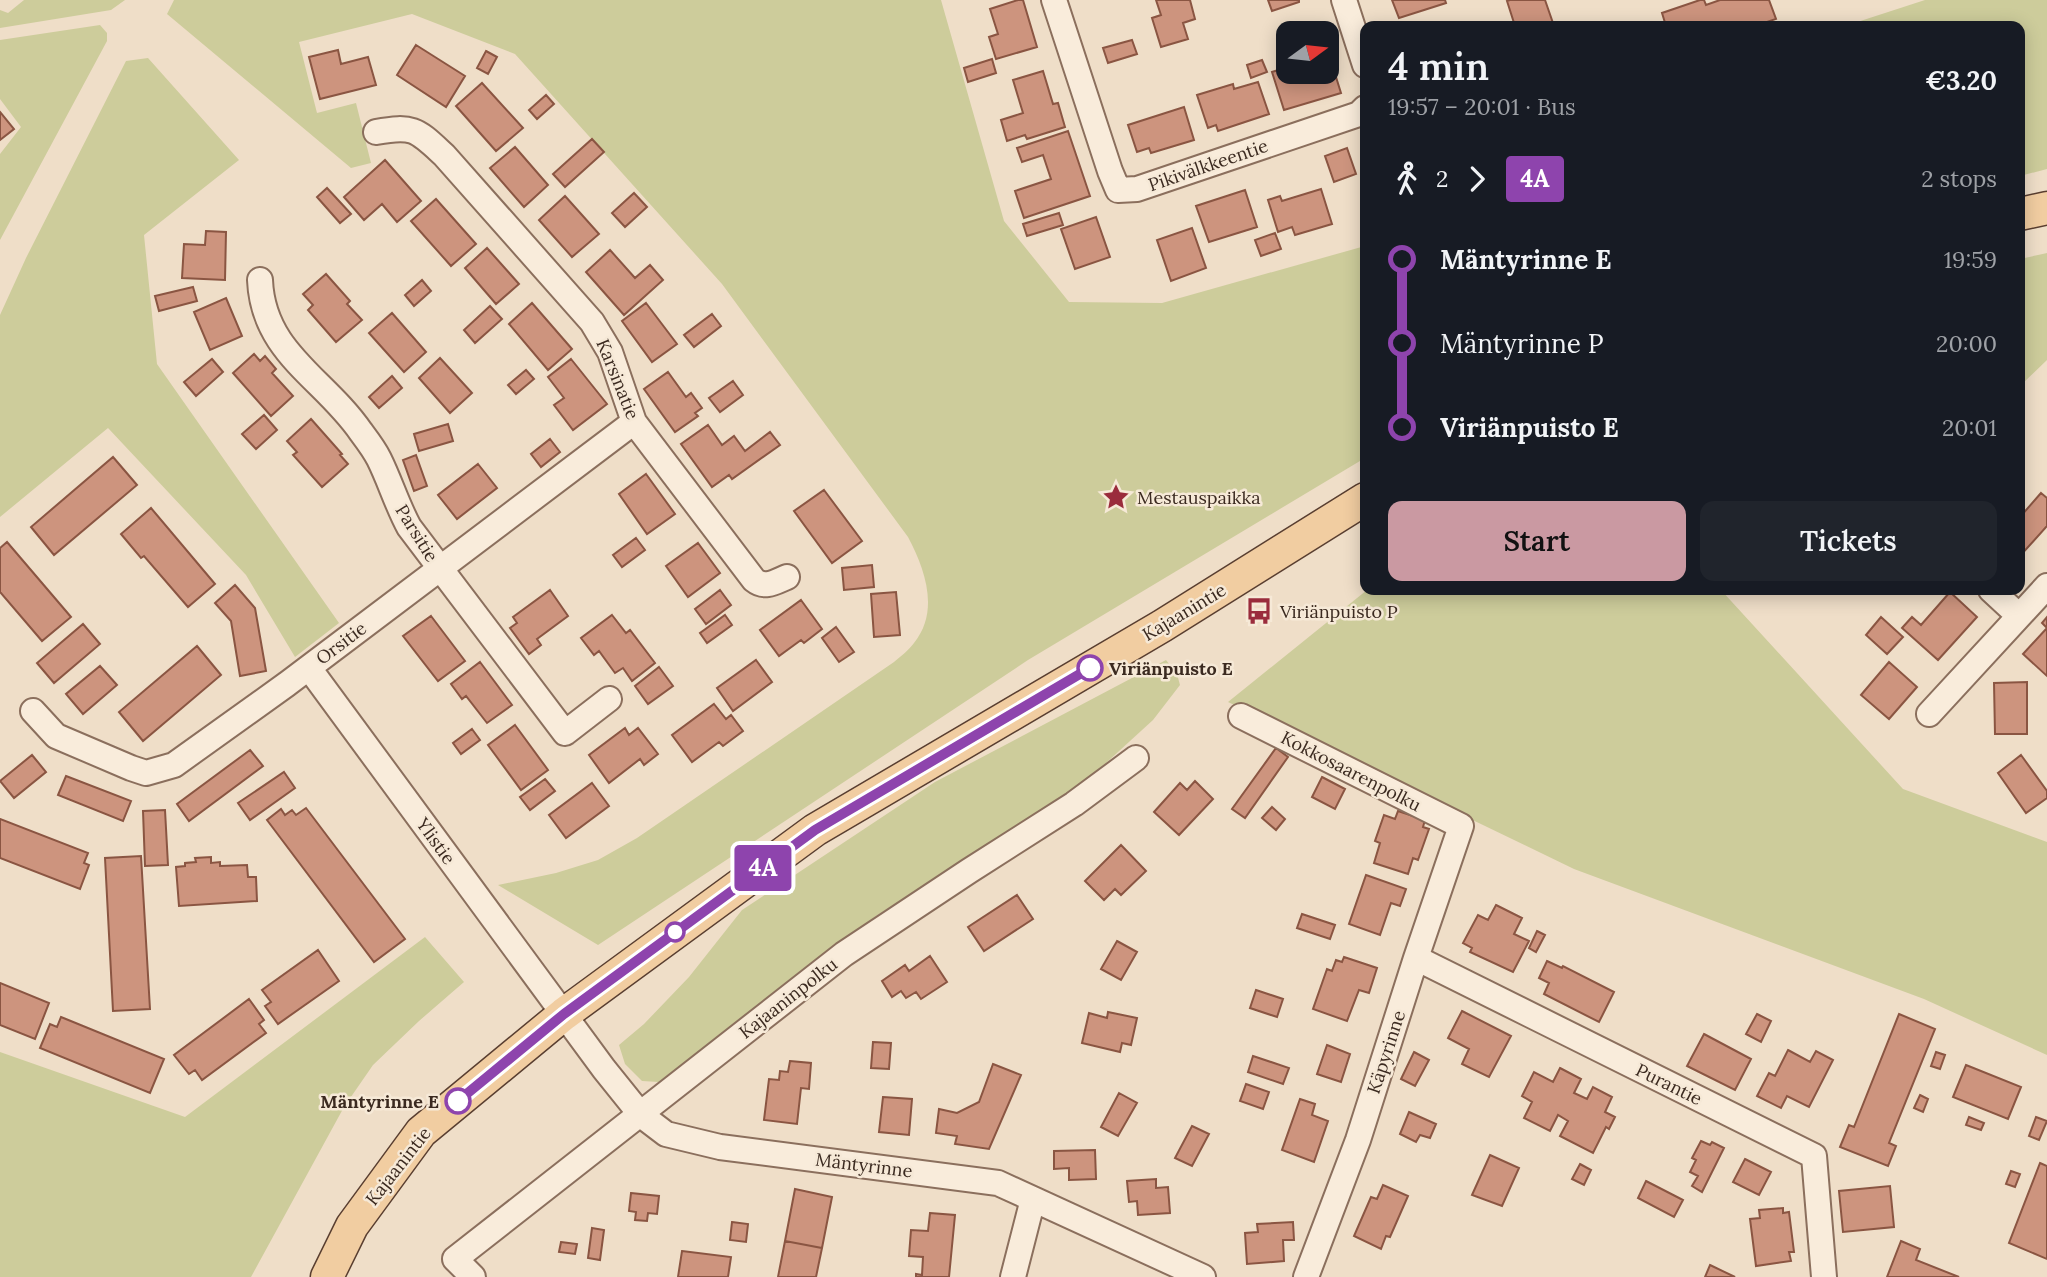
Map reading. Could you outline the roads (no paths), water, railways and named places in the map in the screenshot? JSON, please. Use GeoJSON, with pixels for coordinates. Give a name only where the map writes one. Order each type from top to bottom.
{"type":"FeatureCollection","features":[{"type":"Feature","properties":{"kind":"main road"},"geometry":{"type":"LineString","coordinates":[[2025,213],[2047,208]]}},
{"type":"Feature","properties":{"kind":"main road","name":"Kajaanintie"},"geometry":{"type":"LineString","coordinates":[[327,1276],[352,1226],[421,1132],[564,1014],[815,830],[1162,626],[1360,502]]}},
{"type":"Feature","properties":{"kind":"street","name":"Pikivälkkeentie"},"geometry":{"type":"LineString","coordinates":[[1055,0],[1118,190],[1137,189],[1360,113]]}},
{"type":"Feature","properties":{"kind":"street"},"geometry":{"type":"LineString","coordinates":[[1344,0],[1360,50]]}},
{"type":"Feature","properties":{"kind":"street","name":"Karsinatie"},"geometry":{"type":"LineString","coordinates":[[376,132],[397,128],[411,129],[424,136],[444,155],[603,337],[614,361],[634,422],[754,580],[760,585],[768,585],[787,577]]}},
{"type":"Feature","properties":{"kind":"street","name":"Parsitie"},"geometry":{"type":"LineString","coordinates":[[260,280],[261,298],[268,323],[282,345],[359,428],[379,459],[409,527],[565,733],[609,699]]}},
{"type":"Feature","properties":{"kind":"street","name":"Orsitie"},"geometry":{"type":"LineString","coordinates":[[33,711],[56,736],[146,773],[184,760],[634,422]]}},
{"type":"Feature","properties":{"kind":"street"},"geometry":{"type":"LineString","coordinates":[[1929,714],[2047,586]]}},
{"type":"Feature","properties":{"kind":"street"},"geometry":{"type":"LineString","coordinates":[[1996,595],[2018,615]]}},
{"type":"Feature","properties":{"kind":"street","name":"Ylistie"},"geometry":{"type":"LineString","coordinates":[[309,668],[564,1014]]}},
{"type":"Feature","properties":{"kind":"street","name":"Kokkosaarenpolku"},"geometry":{"type":"LineString","coordinates":[[1241,716],[1461,826]]}},
{"type":"Feature","properties":{"kind":"street","name":"Kajaaninpolku"},"geometry":{"type":"LineString","coordinates":[[473,1277],[455,1259],[844,954],[1074,804],[1136,758]]}},
{"type":"Feature","properties":{"kind":"street","name":"Käpyrinne"},"geometry":{"type":"LineString","coordinates":[[1306,1277],[1358,1140],[1461,826]]}},
{"type":"Feature","properties":{"kind":"street","name":"Purantie"},"geometry":{"type":"LineString","coordinates":[[1416,958],[1814,1156],[1824,1277]]}},
{"type":"Feature","properties":{"kind":"street","name":"Mäntyrinne"},"geometry":{"type":"LineString","coordinates":[[564,1014],[641,1115],[666,1134],[720,1147],[998,1182],[1203,1277]]}},
{"type":"Feature","properties":{"kind":"street"},"geometry":{"type":"LineString","coordinates":[[1013,1277],[1033,1199]]}},
{"type":"Feature","properties":{"kind":"place","name":"Mestauspaikka"},"geometry":{"type":"Point","coordinates":[1116,497]}},
{"type":"Feature","properties":{"kind":"place","name":"Viriänpuisto P"},"geometry":{"type":"Point","coordinates":[1259,611]}},
{"type":"Feature","properties":{"kind":"place","name":"Viriänpuisto E"},"geometry":{"type":"Point","coordinates":[1090,668]}},
{"type":"Feature","properties":{"kind":"place","name":"Mäntyrinne E"},"geometry":{"type":"Point","coordinates":[458,1101]}}]}
